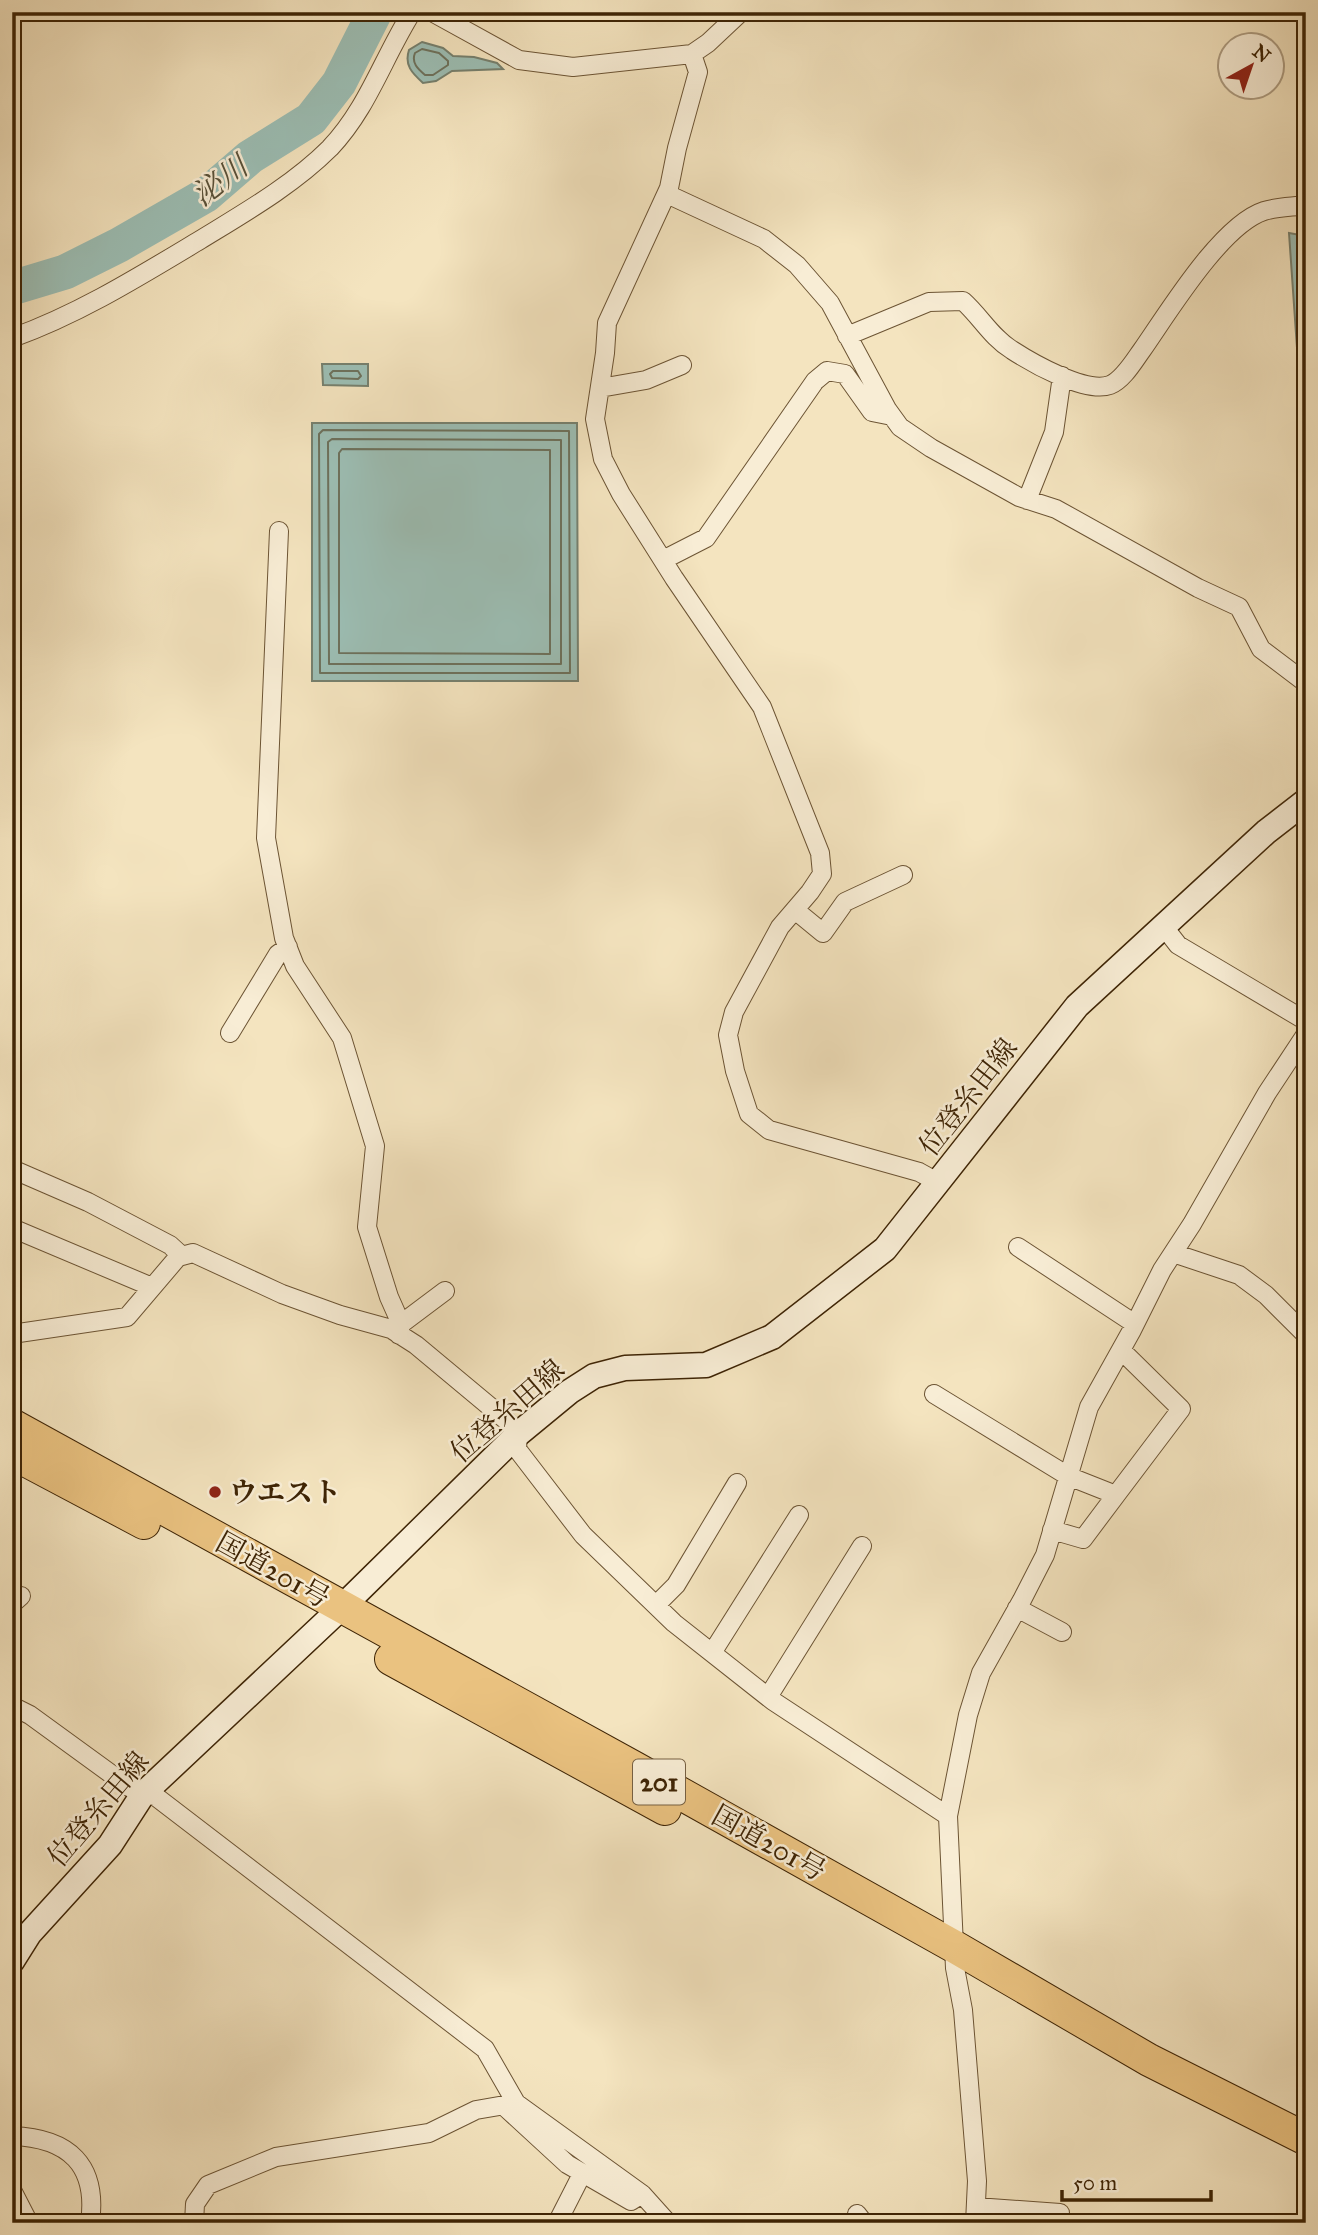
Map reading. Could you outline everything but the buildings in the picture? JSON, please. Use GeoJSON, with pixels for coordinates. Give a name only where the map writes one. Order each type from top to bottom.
{"type":"FeatureCollection","features":[{"type":"Feature","properties":{"kind":"highway","name":"国道201号"},"geometry":{"type":"LineString","coordinates":[[12,1425],[333,1615],[955,1958],[1306,2139]]}},
{"type":"Feature","properties":{"kind":"highway","name":"国道201号"},"geometry":{"type":"LineString","coordinates":[[12,1453],[333,1615]]}},
{"type":"Feature","properties":{"kind":"highway","name":"国道201号"},"geometry":{"type":"LineString","coordinates":[[955,1958],[1139,2077],[1306,2157]]}},
{"type":"Feature","properties":{"kind":"main road","name":"位登糸田線"},"geometry":{"type":"LineString","coordinates":[[12,1961],[29,1934],[110,1844],[143,1794],[333,1615],[518,1434],[569,1392],[594,1376],[625,1368],[706,1365],[772,1337],[885,1249],[1077,1006],[1266,832],[1306,801]]}},
{"type":"Feature","properties":{"kind":"street"},"geometry":{"type":"LineString","coordinates":[[12,338],[112,293],[234,219],[296,177],[330,147],[369,97],[412,12]]}},
{"type":"Feature","properties":{"kind":"street"},"geometry":{"type":"LineString","coordinates":[[432,12],[519,60],[573,67],[692,54],[741,12]]}},
{"type":"Feature","properties":{"kind":"street"},"geometry":{"type":"LineString","coordinates":[[692,54],[698,72],[667,194],[607,323],[596,419],[603,459],[621,494],[762,707],[820,853],[822,874],[780,928],[734,1012],[728,1035],[735,1071],[749,1114],[769,1130],[919,1172],[939,1183]]}},
{"type":"Feature","properties":{"kind":"street"},"geometry":{"type":"LineString","coordinates":[[667,194],[764,239],[792,259],[830,303],[900,428],[931,449],[1027,500],[1056,509],[1143,559],[1239,607],[1261,649],[1306,683]]}},
{"type":"Feature","properties":{"kind":"street"},"geometry":{"type":"LineString","coordinates":[[847,336],[922,304],[963,301],[996,338],[1011,349],[1062,376],[1091,386],[1111,385],[1127,371],[1199,270],[1231,233],[1248,219],[1264,211],[1306,205]]}},
{"type":"Feature","properties":{"kind":"street"},"geometry":{"type":"LineString","coordinates":[[600,388],[646,380],[682,365]]}},
{"type":"Feature","properties":{"kind":"street"},"geometry":{"type":"LineString","coordinates":[[663,560],[706,538],[815,381],[827,371],[845,374],[872,412],[892,416]]}},
{"type":"Feature","properties":{"kind":"street"},"geometry":{"type":"LineString","coordinates":[[1027,500],[1054,432],[1062,376]]}},
{"type":"Feature","properties":{"kind":"street"},"geometry":{"type":"LineString","coordinates":[[279,531],[266,838],[288,947],[295,966],[342,1038],[374,1146],[367,1227],[400,1330],[506,1420],[518,1434],[517,1449],[583,1535],[656,1605],[768,1696],[948,1816]]}},
{"type":"Feature","properties":{"kind":"street"},"geometry":{"type":"LineString","coordinates":[[795,910],[823,933],[845,902],[904,875]]}},
{"type":"Feature","properties":{"kind":"street"},"geometry":{"type":"LineString","coordinates":[[1164,927],[1178,945],[1306,1021]]}},
{"type":"Feature","properties":{"kind":"street"},"geometry":{"type":"LineString","coordinates":[[230,1033],[278,954],[288,947]]}},
{"type":"Feature","properties":{"kind":"street"},"geometry":{"type":"LineString","coordinates":[[1049,2216],[975,2215],[977,2181],[963,2010],[955,1958],[948,1816],[968,1715],[981,1673],[1045,1555],[1089,1407],[1162,1270],[1192,1224],[1267,1093],[1306,1034]]}},
{"type":"Feature","properties":{"kind":"street"},"geometry":{"type":"LineString","coordinates":[[12,1169],[89,1202],[170,1245],[182,1256]]}},
{"type":"Feature","properties":{"kind":"street"},"geometry":{"type":"LineString","coordinates":[[12,1228],[152,1287]]}},
{"type":"Feature","properties":{"kind":"street"},"geometry":{"type":"LineString","coordinates":[[1018,1247],[1135,1324]]}},
{"type":"Feature","properties":{"kind":"street"},"geometry":{"type":"LineString","coordinates":[[12,1334],[127,1317],[178,1257],[193,1253],[282,1294],[340,1315],[391,1329],[400,1330],[445,1291]]}},
{"type":"Feature","properties":{"kind":"street"},"geometry":{"type":"LineString","coordinates":[[1173,1253],[1239,1275],[1266,1295],[1306,1335]]}},
{"type":"Feature","properties":{"kind":"street"},"geometry":{"type":"LineString","coordinates":[[1052,1530],[1083,1539],[1181,1409],[1121,1350]]}},
{"type":"Feature","properties":{"kind":"street"},"geometry":{"type":"LineString","coordinates":[[934,1394],[1068,1476],[1116,1495]]}},
{"type":"Feature","properties":{"kind":"street"},"geometry":{"type":"LineString","coordinates":[[656,1605],[676,1585],[737,1483]]}},
{"type":"Feature","properties":{"kind":"street"},"geometry":{"type":"LineString","coordinates":[[712,1653],[799,1515]]}},
{"type":"Feature","properties":{"kind":"street"},"geometry":{"type":"LineString","coordinates":[[768,1696],[862,1546]]}},
{"type":"Feature","properties":{"kind":"street"},"geometry":{"type":"LineString","coordinates":[[1017,1608],[1062,1632]]}},
{"type":"Feature","properties":{"kind":"street"},"geometry":{"type":"LineString","coordinates":[[12,1706],[30,1715],[129,1787],[155,1796],[485,2049],[511,2105],[566,2164],[631,2201],[642,2194]]}},
{"type":"Feature","properties":{"kind":"street"},"geometry":{"type":"LineString","coordinates":[[194,2223],[195,2204],[208,2185],[276,2157],[429,2133],[476,2110],[511,2105],[642,2194],[668,2223]]}},
{"type":"Feature","properties":{"kind":"street"},"geometry":{"type":"LineString","coordinates":[[12,2136],[34,2137],[61,2147],[76,2158],[90,2182],[93,2203],[90,2223]]}},
{"type":"Feature","properties":{"kind":"street"},"geometry":{"type":"LineString","coordinates":[[556,2223],[582,2174]]}},
{"type":"Feature","properties":{"kind":"street"},"geometry":{"type":"LineString","coordinates":[[12,2190],[29,2223]]}},
{"type":"Feature","properties":{"kind":"water"},"geometry":{"type":"Polygon","coordinates":[[[422,42],[443,48],[453,56],[474,57],[497,63],[503,69],[452,71],[436,81],[423,83],[408,64],[409,50],[422,42]]]}},
{"type":"Feature","properties":{"kind":"water"},"geometry":{"type":"Polygon","coordinates":[[[1289,233],[1306,236],[1306,407],[1297,348],[1289,233]]]}},
{"type":"Feature","properties":{"kind":"water"},"geometry":{"type":"Polygon","coordinates":[[[322,364],[368,364],[368,386],[323,385],[322,364]]]}},
{"type":"Feature","properties":{"kind":"water"},"geometry":{"type":"Polygon","coordinates":[[[312,423],[577,423],[578,681],[312,681],[312,423]]]}},
{"type":"Feature","properties":{"kind":"waterway","name":"泌川"},"geometry":{"type":"LineString","coordinates":[[12,288],[65,272],[119,245],[206,195],[250,157],[311,119],[339,83],[375,12]]}},
{"type":"Feature","properties":{"kind":"place","name":"ウエスト"},"geometry":{"type":"Point","coordinates":[215,1492]}}]}
